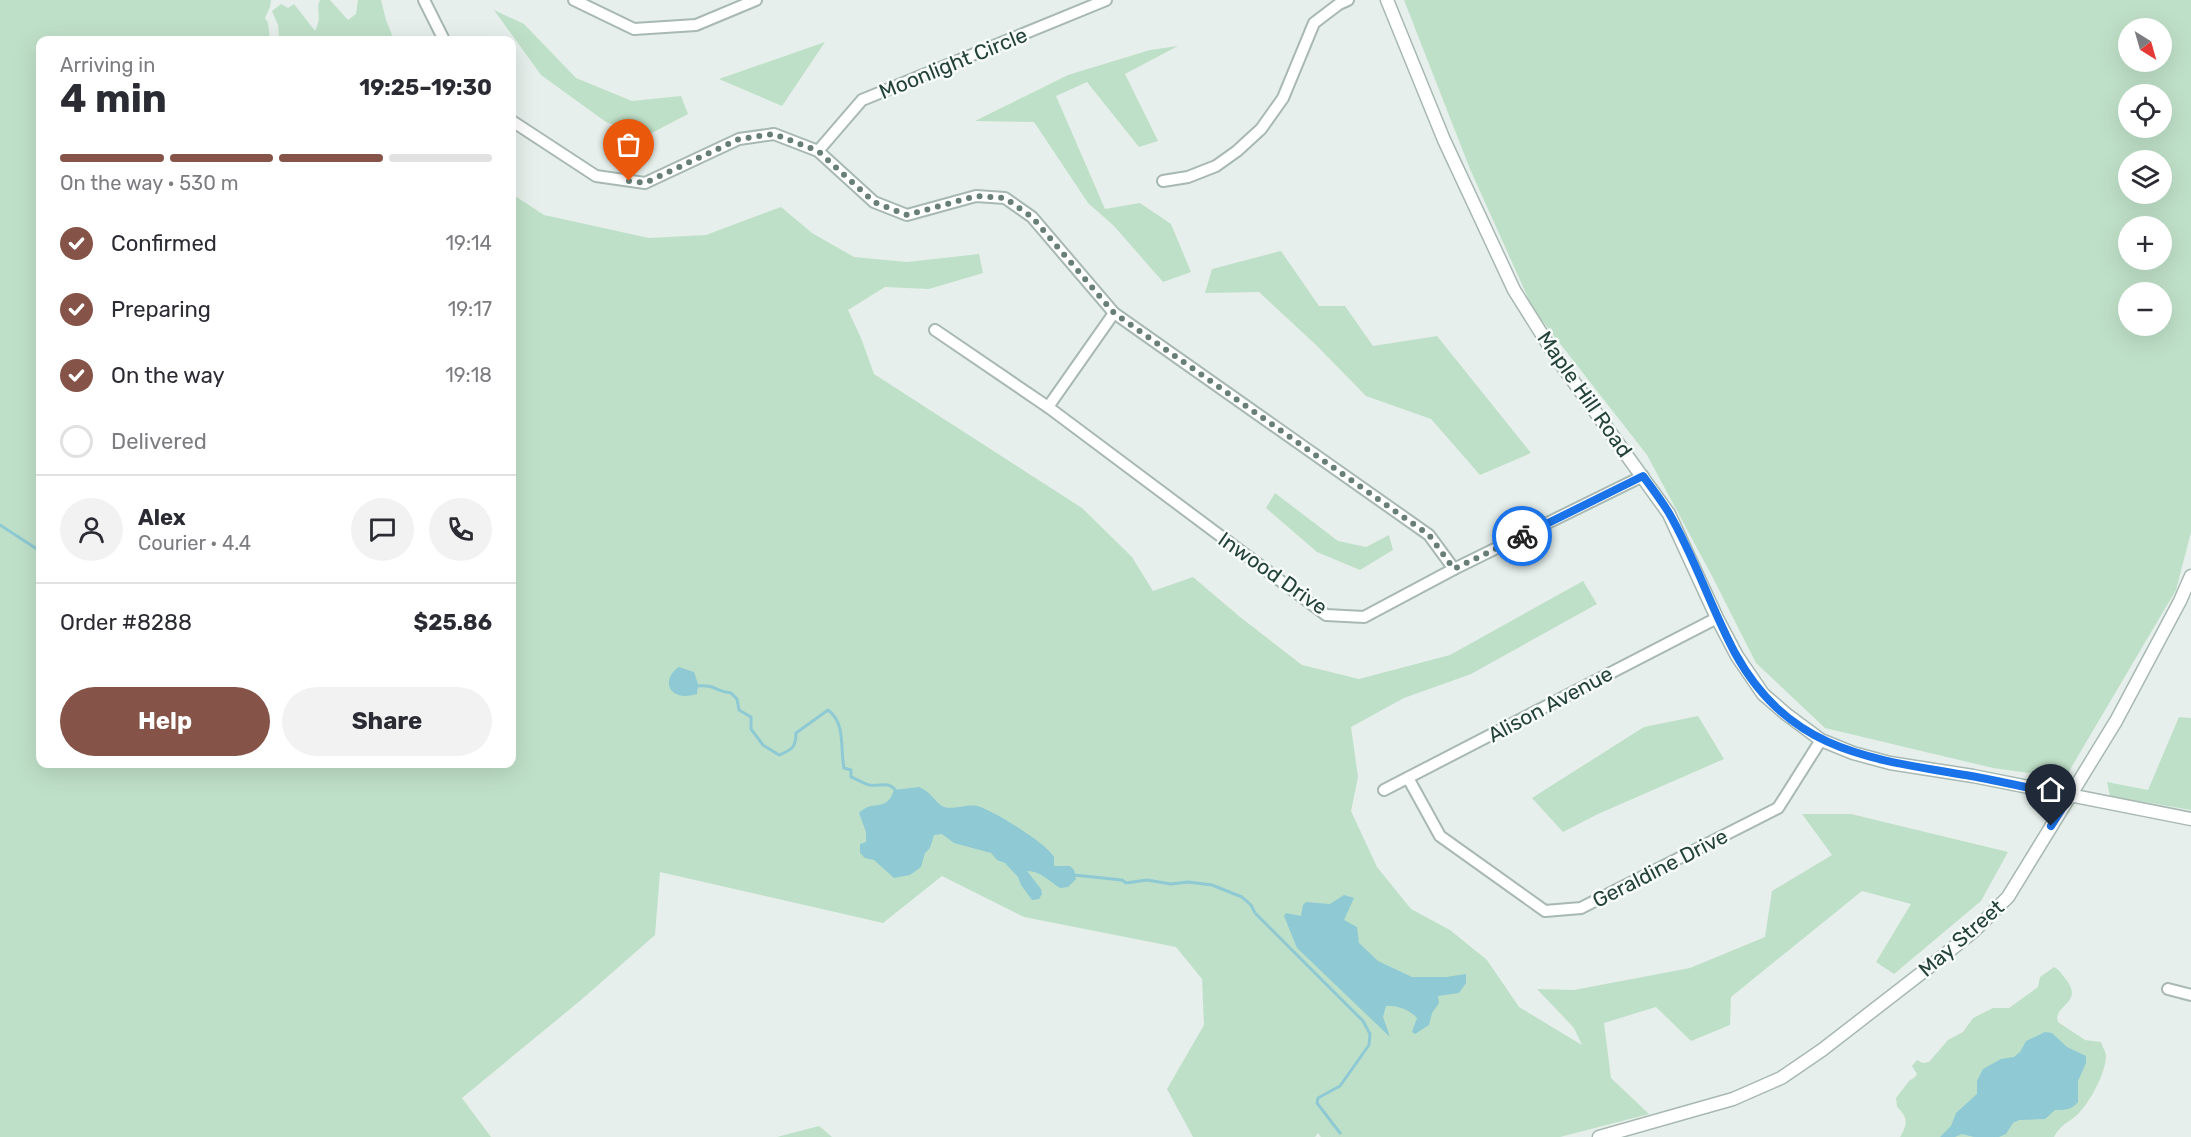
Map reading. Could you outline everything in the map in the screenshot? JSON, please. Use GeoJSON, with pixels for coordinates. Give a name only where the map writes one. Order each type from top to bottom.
{"type":"FeatureCollection","features":[{"type":"Feature","properties":{"kind":"street"},"geometry":{"type":"LineString","coordinates":[[424,0],[442,36]]}},
{"type":"Feature","properties":{"kind":"street"},"geometry":{"type":"LineString","coordinates":[[574,0],[634,29],[696,25],[756,0]]}},
{"type":"Feature","properties":{"kind":"street","name":"Moonlight Circle"},"geometry":{"type":"LineString","coordinates":[[818,151],[862,100],[1106,0]]}},
{"type":"Feature","properties":{"kind":"street"},"geometry":{"type":"LineString","coordinates":[[1163,181],[1188,177],[1216,166],[1261,129],[1283,98],[1314,23],[1348,0]]}},
{"type":"Feature","properties":{"kind":"street","name":"Maple Hill Road"},"geometry":{"type":"LineString","coordinates":[[1388,0],[1444,140],[1514,290],[1558,360],[1669,514],[1716,618],[1737,656],[1763,694],[1821,740],[1852,753],[1890,763],[1973,776],[2191,819]]}},
{"type":"Feature","properties":{"kind":"street"},"geometry":{"type":"LineString","coordinates":[[516,124],[596,176],[645,183],[739,139],[774,134],[818,151],[874,202],[907,215],[976,196],[1005,198],[1032,217],[1114,313],[1429,535],[1454,569]]}},
{"type":"Feature","properties":{"kind":"street"},"geometry":{"type":"LineString","coordinates":[[1048,407],[1114,313]]}},
{"type":"Feature","properties":{"kind":"street","name":"Inwood Drive"},"geometry":{"type":"LineString","coordinates":[[935,330],[1048,407],[1326,615],[1364,616],[1643,476]]}},
{"type":"Feature","properties":{"kind":"street","name":"May Street"},"geometry":{"type":"LineString","coordinates":[[1599,1137],[1733,1099],[1781,1078],[1822,1050],[1974,931],[2008,897],[2116,721],[2167,627],[2191,576]]}},
{"type":"Feature","properties":{"kind":"street","name":"Alison Avenue"},"geometry":{"type":"LineString","coordinates":[[1384,790],[1716,618]]}},
{"type":"Feature","properties":{"kind":"street","name":"Geraldine Drive"},"geometry":{"type":"LineString","coordinates":[[1408,778],[1440,836],[1545,911],[1581,908],[1778,808],[1821,740]]}},
{"type":"Feature","properties":{"kind":"street"},"geometry":{"type":"LineString","coordinates":[[2168,989],[2191,995]]}},
{"type":"Feature","properties":{"kind":"green space"},"geometry":{"type":"Polygon","coordinates":[[[0,0],[271,0],[265,18],[270,36],[36,36],[36,768],[516,768],[516,197],[544,215],[649,238],[706,235],[781,207],[812,233],[854,257],[907,262],[979,254],[983,273],[929,289],[885,287],[848,310],[874,374],[1082,508],[1132,557],[1153,591],[1193,577],[1302,665],[1359,679],[1450,655],[1583,581],[1597,604],[1471,674],[1404,698],[1351,727],[1358,777],[1351,811],[1377,867],[1411,909],[1450,930],[1487,960],[1519,1007],[1582,1045],[1574,1028],[1537,989],[1574,990],[1690,968],[1765,937],[1772,891],[1832,855],[1802,814],[1851,814],[2008,852],[1981,901],[1894,974],[1876,962],[1911,904],[1862,891],[1731,997],[1730,1025],[1691,1041],[1656,1007],[1604,1023],[1611,1078],[1649,1114],[1560,1137],[1321,1137],[1318,1133],[1315,1137],[1193,1137],[1167,1089],[1204,1025],[1202,979],[1176,947],[1024,917],[942,876],[883,923],[660,872],[655,935],[581,1000],[462,1098],[491,1137],[0,1137],[0,0]]]}},
{"type":"Feature","properties":{"kind":"green space"},"geometry":{"type":"Polygon","coordinates":[[[320,0],[330,0],[348,20],[356,14],[358,0],[381,0],[392,36],[279,36],[278,25],[272,11],[281,4],[288,8],[294,4],[315,31],[320,0]]]}},
{"type":"Feature","properties":{"kind":"green space"},"geometry":{"type":"Polygon","coordinates":[[[1404,0],[2191,0],[2191,532],[2176,590],[2065,778],[1993,768],[1825,728],[1756,663],[1647,455],[1533,309],[1470,169],[1404,0]]]}},
{"type":"Feature","properties":{"kind":"green space"},"geometry":{"type":"Polygon","coordinates":[[[494,10],[524,24],[576,78],[632,101],[681,96],[688,114],[646,136],[606,122],[541,75],[516,40],[516,36],[513,36],[494,10]]]}},
{"type":"Feature","properties":{"kind":"green space"},"geometry":{"type":"Polygon","coordinates":[[[825,42],[782,106],[719,79],[825,42]]]}},
{"type":"Feature","properties":{"kind":"green space"},"geometry":{"type":"Polygon","coordinates":[[[1178,46],[1125,74],[1158,141],[1139,147],[1087,82],[1056,96],[1105,209],[1140,203],[1171,224],[1191,272],[1163,282],[1114,226],[1088,203],[1034,122],[975,121],[1068,75],[1150,50],[1178,46]]]}},
{"type":"Feature","properties":{"kind":"green space"},"geometry":{"type":"Polygon","coordinates":[[[1281,251],[1319,306],[1345,306],[1373,346],[1437,336],[1531,453],[1480,475],[1431,419],[1366,396],[1259,292],[1205,293],[1212,269],[1281,251]]]}},
{"type":"Feature","properties":{"kind":"green space"},"geometry":{"type":"Polygon","coordinates":[[[1275,493],[1338,541],[1366,547],[1389,535],[1393,550],[1360,570],[1317,552],[1266,508],[1275,493]]]}},
{"type":"Feature","properties":{"kind":"green space"},"geometry":{"type":"Polygon","coordinates":[[[1698,716],[1724,759],[1598,814],[1563,832],[1532,798],[1644,727],[1698,716]]]}},
{"type":"Feature","properties":{"kind":"green space"},"geometry":{"type":"Polygon","coordinates":[[[2179,717],[2191,718],[2191,810],[2110,796],[2107,782],[2148,790],[2179,717]]]}},
{"type":"Feature","properties":{"kind":"green space"},"geometry":{"type":"Polygon","coordinates":[[[2054,967],[2068,982],[2072,995],[2059,1012],[2058,1022],[2085,1040],[2101,1042],[2106,1054],[2100,1079],[2082,1110],[2054,1137],[1900,1137],[1906,1121],[1897,1107],[1896,1098],[1917,1074],[1912,1066],[1917,1060],[1923,1063],[1929,1062],[1948,1040],[1963,1032],[1973,1018],[1993,1008],[2009,1008],[2038,987],[2040,977],[2054,967]]]}},
{"type":"Feature","properties":{"kind":"green space"},"geometry":{"type":"Polygon","coordinates":[[[819,1126],[832,1137],[777,1137],[819,1126]]]}},
{"type":"Feature","properties":{"kind":"water"},"geometry":{"type":"Polygon","coordinates":[[[679,667],[694,672],[698,684],[697,694],[679,695],[670,688],[670,677],[679,667]]]}},
{"type":"Feature","properties":{"kind":"water"},"geometry":{"type":"Polygon","coordinates":[[[919,787],[944,807],[977,806],[1006,820],[1050,851],[1054,857],[1054,866],[1070,866],[1074,870],[1076,879],[1068,887],[1060,888],[1041,875],[1027,871],[1041,889],[1042,894],[1039,899],[1032,900],[1018,877],[1005,863],[997,860],[991,853],[954,843],[942,834],[934,835],[921,867],[910,875],[894,878],[874,860],[865,858],[860,853],[860,844],[866,842],[866,832],[859,813],[870,806],[887,802],[894,790],[919,787]]]}},
{"type":"Feature","properties":{"kind":"water"},"geometry":{"type":"Polygon","coordinates":[[[1344,895],[1354,898],[1344,920],[1357,927],[1359,943],[1378,961],[1412,977],[1446,977],[1466,974],[1466,983],[1459,993],[1438,996],[1439,1003],[1432,1013],[1429,1025],[1415,1034],[1412,1032],[1417,1018],[1414,1015],[1394,1006],[1386,1006],[1383,1017],[1390,1037],[1297,948],[1284,916],[1286,913],[1301,916],[1303,905],[1306,902],[1330,904],[1344,895]]]}},
{"type":"Feature","properties":{"kind":"water"},"geometry":{"type":"Polygon","coordinates":[[[2045,1032],[2052,1033],[2067,1047],[2086,1056],[2086,1063],[2078,1081],[2078,1102],[2073,1107],[2055,1110],[2045,1119],[2019,1120],[2013,1123],[2006,1134],[1999,1137],[1974,1137],[1962,1134],[1955,1137],[1940,1137],[1951,1126],[1956,1113],[1977,1094],[1977,1081],[1983,1069],[2001,1059],[2014,1057],[2026,1041],[2045,1032]]]}},
{"type":"Feature","properties":{"kind":"waterway"},"geometry":{"type":"LineString","coordinates":[[0,525],[36,548]]}},
{"type":"Feature","properties":{"kind":"waterway"},"geometry":{"type":"LineString","coordinates":[[698,686],[708,686],[731,693],[737,699],[739,710],[751,717],[751,729],[763,745],[779,755],[792,747],[796,733],[828,710],[838,722],[844,768],[851,770],[851,777],[869,785],[890,786],[896,791]]}},
{"type":"Feature","properties":{"kind":"waterway"},"geometry":{"type":"LineString","coordinates":[[1074,875],[1122,880],[1126,883],[1147,880],[1171,884],[1188,882],[1212,885],[1242,897],[1251,905],[1255,913],[1363,1021],[1370,1034],[1369,1045],[1340,1086],[1318,1098],[1317,1103],[1340,1133]]}},
{"type":"Feature","properties":{"kind":"way so far"},"geometry":{"type":"LineString","coordinates":[[629,181],[645,183],[739,139],[774,134],[818,151],[874,202],[907,215],[976,196],[1005,198],[1032,217],[1114,313],[1429,535],[1454,569],[1522,536]]}},
{"type":"Feature","properties":{"kind":"route"},"geometry":{"type":"LineString","coordinates":[[1522,536],[1643,476],[1669,514],[1716,618],[1737,656],[1763,694],[1786,714],[1821,740],[1852,753],[1890,763],[1973,776],[2070,796],[2051,826]]}}]}
